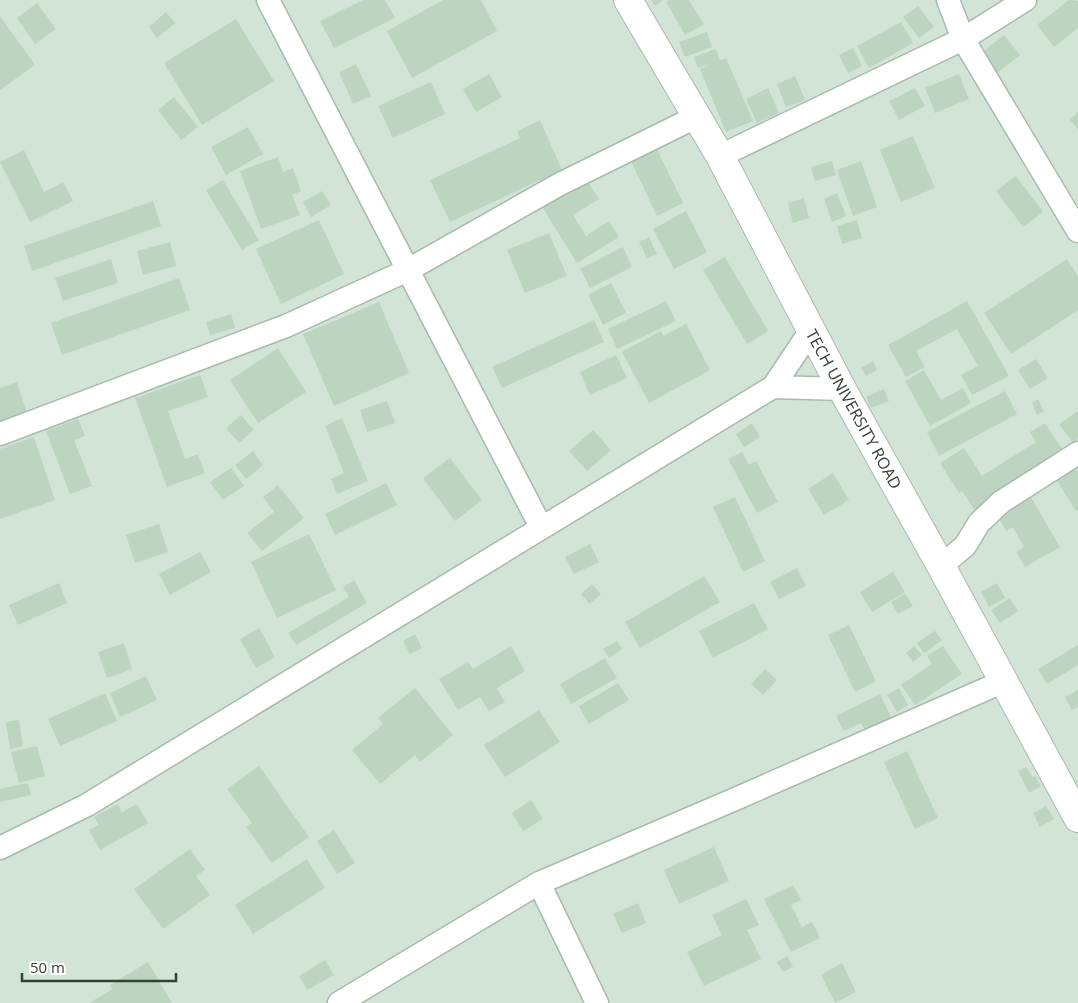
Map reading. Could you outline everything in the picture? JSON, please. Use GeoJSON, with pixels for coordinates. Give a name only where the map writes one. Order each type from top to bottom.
{"type":"FeatureCollection","features":[{"type":"Feature","properties":{"kind":"street"},"geometry":{"type":"LineString","coordinates":[[268,0],[541,527]]}},
{"type":"Feature","properties":{"kind":"street","name":"TECH UNIVERSITY ROAD"},"geometry":{"type":"LineString","coordinates":[[628,0],[720,156],[842,389],[1078,818]]}},
{"type":"Feature","properties":{"kind":"street"},"geometry":{"type":"LineString","coordinates":[[948,0],[963,39],[1078,230]]}},
{"type":"Feature","properties":{"kind":"street"},"geometry":{"type":"LineString","coordinates":[[720,156],[963,39],[1026,0]]}},
{"type":"Feature","properties":{"kind":"street"},"geometry":{"type":"LineString","coordinates":[[0,434],[286,326],[408,270],[560,184],[696,116]]}},
{"type":"Feature","properties":{"kind":"street"},"geometry":{"type":"LineString","coordinates":[[0,848],[87,805],[773,387],[811,330]]}},
{"type":"Feature","properties":{"kind":"street"},"geometry":{"type":"LineString","coordinates":[[773,387],[842,389]]}},
{"type":"Feature","properties":{"kind":"street"},"geometry":{"type":"LineString","coordinates":[[941,566],[966,546],[979,523],[1001,502],[1078,453]]}},
{"type":"Feature","properties":{"kind":"street"},"geometry":{"type":"LineString","coordinates":[[339,1003],[539,883],[1002,682]]}},
{"type":"Feature","properties":{"kind":"street"},"geometry":{"type":"LineString","coordinates":[[539,883],[596,1003]]}},
{"type":"Feature","properties":{"kind":"shaded area"},"geometry":{"type":"Polygon","coordinates":[[[0,0],[1078,0],[1078,1003],[0,1003],[0,0]]]}},
{"type":"Feature","properties":{"kind":"building"},"geometry":{"type":"Polygon","coordinates":[[[363,0],[385,0],[395,18],[334,48],[320,21],[363,0]]]}},
{"type":"Feature","properties":{"kind":"building"},"geometry":{"type":"Polygon","coordinates":[[[443,0],[481,0],[497,31],[412,78],[387,31],[443,0]]]}},
{"type":"Feature","properties":{"kind":"building"},"geometry":{"type":"Polygon","coordinates":[[[651,0],[663,0],[655,6],[651,0]]]}},
{"type":"Feature","properties":{"kind":"building"},"geometry":{"type":"Polygon","coordinates":[[[670,0],[689,0],[704,24],[685,35],[666,2],[670,0]]]}},
{"type":"Feature","properties":{"kind":"building"},"geometry":{"type":"Polygon","coordinates":[[[1069,0],[1078,1],[1078,28],[1054,47],[1037,25],[1069,0]]]}},
{"type":"Feature","properties":{"kind":"building"},"geometry":{"type":"Polygon","coordinates":[[[37,3],[56,29],[35,44],[17,18],[37,3]]]}},
{"type":"Feature","properties":{"kind":"building"},"geometry":{"type":"Polygon","coordinates":[[[918,6],[934,27],[919,38],[903,17],[918,6]]]}},
{"type":"Feature","properties":{"kind":"building"},"geometry":{"type":"Polygon","coordinates":[[[166,12],[175,23],[157,38],[149,27],[166,12]]]}},
{"type":"Feature","properties":{"kind":"building"},"geometry":{"type":"Polygon","coordinates":[[[0,16],[35,65],[0,90],[0,16]]]}},
{"type":"Feature","properties":{"kind":"building"},"geometry":{"type":"Polygon","coordinates":[[[236,19],[274,81],[202,125],[164,63],[236,19]]]}},
{"type":"Feature","properties":{"kind":"building"},"geometry":{"type":"Polygon","coordinates":[[[901,22],[913,43],[869,68],[857,46],[901,22]]]}},
{"type":"Feature","properties":{"kind":"building"},"geometry":{"type":"Polygon","coordinates":[[[707,32],[712,47],[685,57],[679,42],[707,32]]]}},
{"type":"Feature","properties":{"kind":"building"},"geometry":{"type":"Polygon","coordinates":[[[1004,35],[1020,55],[997,73],[981,53],[1004,35]]]}},
{"type":"Feature","properties":{"kind":"building"},"geometry":{"type":"Polygon","coordinates":[[[853,48],[862,66],[848,73],[839,55],[853,48]]]}},
{"type":"Feature","properties":{"kind":"building"},"geometry":{"type":"Polygon","coordinates":[[[716,49],[720,60],[726,58],[753,121],[726,132],[700,69],[710,64],[698,68],[694,57],[716,49]]]}},
{"type":"Feature","properties":{"kind":"building"},"geometry":{"type":"Polygon","coordinates":[[[356,64],[371,96],[353,104],[339,72],[356,64]]]}},
{"type":"Feature","properties":{"kind":"building"},"geometry":{"type":"Polygon","coordinates":[[[489,74],[502,97],[476,112],[463,89],[489,74]]]}},
{"type":"Feature","properties":{"kind":"building"},"geometry":{"type":"Polygon","coordinates":[[[959,74],[969,99],[935,113],[925,88],[959,74]]]}},
{"type":"Feature","properties":{"kind":"building"},"geometry":{"type":"Polygon","coordinates":[[[795,76],[805,100],[786,107],[777,84],[795,76]]]}},
{"type":"Feature","properties":{"kind":"building"},"geometry":{"type":"Polygon","coordinates":[[[431,82],[445,114],[393,138],[378,106],[431,82]]]}},
{"type":"Feature","properties":{"kind":"building"},"geometry":{"type":"Polygon","coordinates":[[[768,88],[779,113],[757,123],[746,99],[768,88]]]}},
{"type":"Feature","properties":{"kind":"building"},"geometry":{"type":"Polygon","coordinates":[[[915,88],[925,106],[899,120],[889,101],[915,88]]]}},
{"type":"Feature","properties":{"kind":"building"},"geometry":{"type":"Polygon","coordinates":[[[174,97],[198,127],[181,140],[158,110],[174,97]]]}},
{"type":"Feature","properties":{"kind":"building"},"geometry":{"type":"Polygon","coordinates":[[[1078,112],[1078,129],[1070,120],[1078,112]]]}},
{"type":"Feature","properties":{"kind":"building"},"geometry":{"type":"Polygon","coordinates":[[[540,120],[562,170],[450,222],[430,180],[520,138],[517,131],[540,120]]]}},
{"type":"Feature","properties":{"kind":"building"},"geometry":{"type":"Polygon","coordinates":[[[248,127],[263,154],[226,175],[211,147],[248,127]]]}},
{"type":"Feature","properties":{"kind":"building"},"geometry":{"type":"Polygon","coordinates":[[[913,136],[935,188],[901,202],[880,150],[913,136]]]}},
{"type":"Feature","properties":{"kind":"building"},"geometry":{"type":"Polygon","coordinates":[[[655,145],[683,203],[657,216],[629,157],[655,145]]]}},
{"type":"Feature","properties":{"kind":"building"},"geometry":{"type":"Polygon","coordinates":[[[24,150],[44,192],[63,182],[73,201],[30,222],[0,162],[24,150]]]}},
{"type":"Feature","properties":{"kind":"building"},"geometry":{"type":"Polygon","coordinates":[[[278,157],[283,172],[293,168],[301,191],[292,195],[300,215],[261,229],[240,171],[278,157]]]}},
{"type":"Feature","properties":{"kind":"building"},"geometry":{"type":"Polygon","coordinates":[[[832,161],[836,175],[815,181],[811,167],[832,161]]]}},
{"type":"Feature","properties":{"kind":"building"},"geometry":{"type":"Polygon","coordinates":[[[861,161],[877,207],[853,216],[837,170],[861,161]]]}},
{"type":"Feature","properties":{"kind":"building"},"geometry":{"type":"Polygon","coordinates":[[[1016,176],[1043,212],[1023,227],[996,191],[1016,176]]]}},
{"type":"Feature","properties":{"kind":"building"},"geometry":{"type":"Polygon","coordinates":[[[585,177],[599,199],[573,215],[586,236],[609,221],[619,237],[577,263],[541,205],[585,177]]]}},
{"type":"Feature","properties":{"kind":"building"},"geometry":{"type":"Polygon","coordinates":[[[223,180],[259,240],[242,250],[206,190],[223,180]]]}},
{"type":"Feature","properties":{"kind":"building"},"geometry":{"type":"Polygon","coordinates":[[[322,191],[331,205],[311,217],[303,202],[322,191]]]}},
{"type":"Feature","properties":{"kind":"building"},"geometry":{"type":"Polygon","coordinates":[[[837,193],[846,216],[832,222],[824,199],[837,193]]]}},
{"type":"Feature","properties":{"kind":"building"},"geometry":{"type":"Polygon","coordinates":[[[804,198],[809,218],[793,223],[788,203],[804,198]]]}},
{"type":"Feature","properties":{"kind":"building"},"geometry":{"type":"Polygon","coordinates":[[[153,201],[161,226],[32,271],[24,246],[153,201]]]}},
{"type":"Feature","properties":{"kind":"building"},"geometry":{"type":"Polygon","coordinates":[[[686,211],[707,252],[674,269],[653,229],[686,211]]]}},
{"type":"Feature","properties":{"kind":"building"},"geometry":{"type":"Polygon","coordinates":[[[319,220],[344,274],[281,304],[256,249],[319,220]]]}},
{"type":"Feature","properties":{"kind":"building"},"geometry":{"type":"Polygon","coordinates":[[[857,220],[862,238],[842,244],[837,226],[857,220]]]}},
{"type":"Feature","properties":{"kind":"building"},"geometry":{"type":"Polygon","coordinates":[[[549,233],[567,276],[525,293],[507,250],[549,233]]]}},
{"type":"Feature","properties":{"kind":"building"},"geometry":{"type":"Polygon","coordinates":[[[649,237],[657,254],[647,258],[639,242],[649,237]]]}},
{"type":"Feature","properties":{"kind":"building"},"geometry":{"type":"Polygon","coordinates":[[[170,242],[176,266],[143,275],[137,251],[170,242]]]}},
{"type":"Feature","properties":{"kind":"building"},"geometry":{"type":"Polygon","coordinates":[[[623,247],[632,267],[590,288],[580,269],[623,247]]]}},
{"type":"Feature","properties":{"kind":"building"},"geometry":{"type":"Polygon","coordinates":[[[725,257],[768,331],[747,344],[703,270],[725,257]]]}},
{"type":"Feature","properties":{"kind":"building"},"geometry":{"type":"Polygon","coordinates":[[[111,259],[118,283],[63,301],[55,278],[111,259]]]}},
{"type":"Feature","properties":{"kind":"building"},"geometry":{"type":"Polygon","coordinates":[[[1067,259],[1078,276],[1078,310],[1011,354],[984,313],[1067,259]]]}},
{"type":"Feature","properties":{"kind":"building"},"geometry":{"type":"Polygon","coordinates":[[[179,278],[190,310],[62,355],[51,323],[179,278]]]}},
{"type":"Feature","properties":{"kind":"building"},"geometry":{"type":"Polygon","coordinates":[[[611,283],[626,313],[603,325],[588,295],[611,283]]]}},
{"type":"Feature","properties":{"kind":"building"},"geometry":{"type":"Polygon","coordinates":[[[666,301],[676,321],[617,349],[608,329],[666,301]]]}},
{"type":"Feature","properties":{"kind":"building"},"geometry":{"type":"Polygon","coordinates":[[[967,301],[1009,376],[972,395],[961,375],[978,366],[957,329],[916,351],[925,367],[906,377],[888,345],[967,301]]]}},
{"type":"Feature","properties":{"kind":"building"},"geometry":{"type":"Polygon","coordinates":[[[379,302],[409,373],[334,406],[303,334],[379,302]]]}},
{"type":"Feature","properties":{"kind":"building"},"geometry":{"type":"Polygon","coordinates":[[[231,314],[235,328],[210,335],[206,322],[231,314]]]}},
{"type":"Feature","properties":{"kind":"building"},"geometry":{"type":"Polygon","coordinates":[[[594,320],[604,342],[502,388],[492,367],[594,320]]]}},
{"type":"Feature","properties":{"kind":"building"},"geometry":{"type":"Polygon","coordinates":[[[686,324],[710,370],[649,403],[622,352],[661,331],[663,336],[686,324]]]}},
{"type":"Feature","properties":{"kind":"building"},"geometry":{"type":"Polygon","coordinates":[[[278,348],[306,392],[258,423],[230,380],[278,348]]]}},
{"type":"Feature","properties":{"kind":"building"},"geometry":{"type":"Polygon","coordinates":[[[616,355],[627,378],[590,395],[580,372],[616,355]]]}},
{"type":"Feature","properties":{"kind":"building"},"geometry":{"type":"Polygon","coordinates":[[[1036,359],[1048,378],[1030,389],[1018,370],[1036,359]]]}},
{"type":"Feature","properties":{"kind":"building"},"geometry":{"type":"Polygon","coordinates":[[[873,361],[877,370],[866,376],[861,368],[873,361]]]}},
{"type":"Feature","properties":{"kind":"building"},"geometry":{"type":"Polygon","coordinates":[[[924,370],[941,400],[963,388],[971,403],[930,426],[905,381],[924,370]]]}},
{"type":"Feature","properties":{"kind":"building"},"geometry":{"type":"Polygon","coordinates":[[[200,375],[208,397],[168,411],[185,459],[198,454],[205,473],[167,487],[135,398],[200,375]]]}},
{"type":"Feature","properties":{"kind":"building"},"geometry":{"type":"Polygon","coordinates":[[[17,382],[27,413],[0,422],[0,388],[17,382]]]}},
{"type":"Feature","properties":{"kind":"building"},"geometry":{"type":"Polygon","coordinates":[[[884,389],[889,401],[871,408],[866,397],[884,389]]]}},
{"type":"Feature","properties":{"kind":"building"},"geometry":{"type":"Polygon","coordinates":[[[1005,391],[1017,414],[939,456],[927,432],[1005,391]]]}},
{"type":"Feature","properties":{"kind":"building"},"geometry":{"type":"Polygon","coordinates":[[[1038,399],[1044,411],[1037,415],[1032,403],[1038,399]]]}},
{"type":"Feature","properties":{"kind":"building"},"geometry":{"type":"Polygon","coordinates":[[[387,401],[395,423],[367,432],[360,410],[387,401]]]}},
{"type":"Feature","properties":{"kind":"building"},"geometry":{"type":"Polygon","coordinates":[[[1078,411],[1078,439],[1073,443],[1059,424],[1078,411]]]}},
{"type":"Feature","properties":{"kind":"building"},"geometry":{"type":"Polygon","coordinates":[[[241,415],[254,430],[239,443],[226,428],[241,415]]]}},
{"type":"Feature","properties":{"kind":"building"},"geometry":{"type":"Polygon","coordinates":[[[342,418],[368,481],[337,494],[331,479],[344,473],[325,426],[342,418]]]}},
{"type":"Feature","properties":{"kind":"building"},"geometry":{"type":"Polygon","coordinates":[[[78,419],[85,436],[74,440],[92,486],[70,494],[46,431],[78,419]]]}},
{"type":"Feature","properties":{"kind":"building"},"geometry":{"type":"Polygon","coordinates":[[[752,423],[760,437],[744,447],[736,434],[752,423]]]}},
{"type":"Feature","properties":{"kind":"building"},"geometry":{"type":"Polygon","coordinates":[[[1045,423],[1062,449],[976,512],[962,491],[959,493],[940,463],[964,448],[982,476],[1036,442],[1030,432],[1045,423]]]}},
{"type":"Feature","properties":{"kind":"building"},"geometry":{"type":"Polygon","coordinates":[[[593,430],[611,450],[587,471],[569,451],[593,430]]]}},
{"type":"Feature","properties":{"kind":"building"},"geometry":{"type":"Polygon","coordinates":[[[34,437],[55,500],[0,519],[0,449],[34,437]]]}},
{"type":"Feature","properties":{"kind":"building"},"geometry":{"type":"Polygon","coordinates":[[[253,451],[263,465],[246,479],[235,465],[253,451]]]}},
{"type":"Feature","properties":{"kind":"building"},"geometry":{"type":"Polygon","coordinates":[[[742,452],[749,465],[756,461],[778,502],[757,513],[728,459],[742,452]]]}},
{"type":"Feature","properties":{"kind":"building"},"geometry":{"type":"Polygon","coordinates":[[[450,458],[482,500],[455,521],[423,478],[450,458]]]}},
{"type":"Feature","properties":{"kind":"building"},"geometry":{"type":"Polygon","coordinates":[[[1072,463],[1078,471],[1078,510],[1076,511],[1053,475],[1072,463]]]}},
{"type":"Feature","properties":{"kind":"building"},"geometry":{"type":"Polygon","coordinates":[[[231,468],[244,486],[223,500],[210,482],[231,468]]]}},
{"type":"Feature","properties":{"kind":"building"},"geometry":{"type":"Polygon","coordinates":[[[833,473],[849,500],[824,515],[808,489],[833,473]]]}},
{"type":"Feature","properties":{"kind":"building"},"geometry":{"type":"Polygon","coordinates":[[[386,483],[397,505],[335,535],[325,514],[386,483]]]}},
{"type":"Feature","properties":{"kind":"building"},"geometry":{"type":"Polygon","coordinates":[[[278,485],[304,518],[262,551],[247,533],[274,512],[263,497],[278,485]]]}},
{"type":"Feature","properties":{"kind":"building"},"geometry":{"type":"Polygon","coordinates":[[[1029,494],[1060,547],[1025,567],[1016,552],[1024,547],[1013,527],[1006,531],[996,513],[1029,494]]]}},
{"type":"Feature","properties":{"kind":"building"},"geometry":{"type":"Polygon","coordinates":[[[735,497],[765,561],[743,572],[713,507],[735,497]]]}},
{"type":"Feature","properties":{"kind":"building"},"geometry":{"type":"Polygon","coordinates":[[[159,524],[168,552],[135,563],[126,535],[159,524]]]}},
{"type":"Feature","properties":{"kind":"building"},"geometry":{"type":"Polygon","coordinates":[[[309,534],[336,590],[277,618],[251,562],[309,534]]]}},
{"type":"Feature","properties":{"kind":"building"},"geometry":{"type":"Polygon","coordinates":[[[590,544],[599,562],[574,574],[565,557],[590,544]]]}},
{"type":"Feature","properties":{"kind":"building"},"geometry":{"type":"Polygon","coordinates":[[[200,552],[211,572],[170,595],[159,574],[200,552]]]}},
{"type":"Feature","properties":{"kind":"building"},"geometry":{"type":"Polygon","coordinates":[[[797,568],[806,586],[779,599],[770,582],[797,568]]]}},
{"type":"Feature","properties":{"kind":"building"},"geometry":{"type":"Polygon","coordinates":[[[893,572],[905,592],[872,612],[860,592],[893,572]]]}},
{"type":"Feature","properties":{"kind":"building"},"geometry":{"type":"Polygon","coordinates":[[[704,576],[720,602],[640,648],[625,622],[704,576]]]}},
{"type":"Feature","properties":{"kind":"building"},"geometry":{"type":"Polygon","coordinates":[[[354,580],[367,603],[296,645],[288,633],[349,597],[343,587],[354,580]]]}},
{"type":"Feature","properties":{"kind":"building"},"geometry":{"type":"Polygon","coordinates":[[[59,583],[67,603],[18,625],[9,605],[59,583]]]}},
{"type":"Feature","properties":{"kind":"building"},"geometry":{"type":"Polygon","coordinates":[[[997,583],[1005,598],[989,607],[981,592],[997,583]]]}},
{"type":"Feature","properties":{"kind":"building"},"geometry":{"type":"Polygon","coordinates":[[[592,584],[601,594],[590,604],[581,594],[592,584]]]}},
{"type":"Feature","properties":{"kind":"building"},"geometry":{"type":"Polygon","coordinates":[[[905,594],[913,606],[898,614],[891,602],[905,594]]]}},
{"type":"Feature","properties":{"kind":"building"},"geometry":{"type":"Polygon","coordinates":[[[1010,598],[1018,611],[1000,623],[991,610],[1010,598]]]}},
{"type":"Feature","properties":{"kind":"building"},"geometry":{"type":"Polygon","coordinates":[[[754,603],[768,629],[713,658],[699,631],[754,603]]]}},
{"type":"Feature","properties":{"kind":"building"},"geometry":{"type":"Polygon","coordinates":[[[849,625],[876,681],[855,692],[828,635],[849,625]]]}},
{"type":"Feature","properties":{"kind":"building"},"geometry":{"type":"Polygon","coordinates":[[[259,628],[275,657],[256,668],[240,639],[259,628]]]}},
{"type":"Feature","properties":{"kind":"building"},"geometry":{"type":"Polygon","coordinates":[[[935,631],[942,640],[924,653],[917,643],[935,631]]]}},
{"type":"Feature","properties":{"kind":"building"},"geometry":{"type":"Polygon","coordinates":[[[415,634],[422,648],[410,654],[403,641],[415,634]]]}},
{"type":"Feature","properties":{"kind":"building"},"geometry":{"type":"Polygon","coordinates":[[[617,641],[622,649],[609,658],[603,649],[617,641]]]}},
{"type":"Feature","properties":{"kind":"building"},"geometry":{"type":"Polygon","coordinates":[[[124,643],[132,669],[107,678],[98,652],[124,643]]]}},
{"type":"Feature","properties":{"kind":"building"},"geometry":{"type":"Polygon","coordinates":[[[1078,645],[1078,665],[1047,684],[1038,669],[1078,645]]]}},
{"type":"Feature","properties":{"kind":"building"},"geometry":{"type":"Polygon","coordinates":[[[511,646],[525,671],[497,688],[505,702],[489,711],[480,697],[458,710],[439,679],[468,662],[473,669],[511,646]]]}},
{"type":"Feature","properties":{"kind":"building"},"geometry":{"type":"Polygon","coordinates":[[[914,646],[922,655],[913,662],[906,653],[914,646]]]}},
{"type":"Feature","properties":{"kind":"building"},"geometry":{"type":"Polygon","coordinates":[[[943,646],[962,674],[915,705],[901,685],[932,664],[927,656],[943,646]]]}},
{"type":"Feature","properties":{"kind":"building"},"geometry":{"type":"Polygon","coordinates":[[[605,658],[617,678],[571,704],[560,684],[605,658]]]}},
{"type":"Feature","properties":{"kind":"building"},"geometry":{"type":"Polygon","coordinates":[[[765,669],[777,680],[763,695],[751,684],[765,669]]]}},
{"type":"Feature","properties":{"kind":"building"},"geometry":{"type":"Polygon","coordinates":[[[146,676],[157,700],[120,717],[110,693],[146,676]]]}},
{"type":"Feature","properties":{"kind":"building"},"geometry":{"type":"Polygon","coordinates":[[[618,683],[629,700],[589,724],[579,706],[618,683]]]}},
{"type":"Feature","properties":{"kind":"building"},"geometry":{"type":"Polygon","coordinates":[[[415,688],[453,735],[420,762],[415,755],[380,784],[352,750],[383,724],[378,718],[415,688]]]}},
{"type":"Feature","properties":{"kind":"building"},"geometry":{"type":"Polygon","coordinates":[[[899,688],[908,705],[897,712],[887,695],[899,688]]]}},
{"type":"Feature","properties":{"kind":"building"},"geometry":{"type":"Polygon","coordinates":[[[1078,690],[1078,707],[1072,710],[1065,697],[1078,690]]]}},
{"type":"Feature","properties":{"kind":"building"},"geometry":{"type":"Polygon","coordinates":[[[105,693],[117,721],[60,746],[48,719],[105,693]]]}},
{"type":"Feature","properties":{"kind":"building"},"geometry":{"type":"Polygon","coordinates":[[[880,694],[893,721],[867,734],[861,723],[844,731],[836,716],[880,694]]]}},
{"type":"Feature","properties":{"kind":"building"},"geometry":{"type":"Polygon","coordinates":[[[539,710],[560,742],[505,777],[484,745],[539,710]]]}},
{"type":"Feature","properties":{"kind":"building"},"geometry":{"type":"Polygon","coordinates":[[[19,720],[23,746],[10,749],[6,722],[19,720]]]}},
{"type":"Feature","properties":{"kind":"building"},"geometry":{"type":"Polygon","coordinates":[[[37,746],[45,776],[19,783],[11,752],[37,746]]]}},
{"type":"Feature","properties":{"kind":"building"},"geometry":{"type":"Polygon","coordinates":[[[907,751],[938,818],[915,829],[884,762],[907,751]]]}},
{"type":"Feature","properties":{"kind":"building"},"geometry":{"type":"Polygon","coordinates":[[[259,766],[309,837],[272,863],[246,827],[252,823],[227,789],[259,766]]]}},
{"type":"Feature","properties":{"kind":"building"},"geometry":{"type":"Polygon","coordinates":[[[1026,767],[1041,786],[1029,793],[1018,771],[1026,767]]]}},
{"type":"Feature","properties":{"kind":"building"},"geometry":{"type":"Polygon","coordinates":[[[28,783],[31,795],[0,802],[0,789],[28,783]]]}},
{"type":"Feature","properties":{"kind":"building"},"geometry":{"type":"Polygon","coordinates":[[[531,800],[543,819],[523,831],[512,813],[531,800]]]}},
{"type":"Feature","properties":{"kind":"building"},"geometry":{"type":"Polygon","coordinates":[[[118,804],[122,812],[137,804],[148,823],[100,850],[89,830],[99,825],[94,817],[118,804]]]}},
{"type":"Feature","properties":{"kind":"building"},"geometry":{"type":"Polygon","coordinates":[[[1046,806],[1054,819],[1040,827],[1033,813],[1046,806]]]}},
{"type":"Feature","properties":{"kind":"building"},"geometry":{"type":"Polygon","coordinates":[[[334,830],[355,863],[337,874],[317,841],[334,830]]]}},
{"type":"Feature","properties":{"kind":"building"},"geometry":{"type":"Polygon","coordinates":[[[714,847],[729,881],[679,904],[664,870],[714,847]]]}},
{"type":"Feature","properties":{"kind":"building"},"geometry":{"type":"Polygon","coordinates":[[[190,849],[205,870],[196,876],[210,895],[163,929],[134,889],[190,849]]]}},
{"type":"Feature","properties":{"kind":"building"},"geometry":{"type":"Polygon","coordinates":[[[307,859],[325,888],[253,934],[235,905],[307,859]]]}},
{"type":"Feature","properties":{"kind":"building"},"geometry":{"type":"Polygon","coordinates":[[[793,885],[801,900],[791,905],[802,927],[812,922],[820,938],[791,952],[764,899],[793,885]]]}},
{"type":"Feature","properties":{"kind":"building"},"geometry":{"type":"Polygon","coordinates":[[[746,899],[759,925],[747,930],[761,959],[704,986],[687,952],[722,935],[712,915],[746,899]]]}},
{"type":"Feature","properties":{"kind":"building"},"geometry":{"type":"Polygon","coordinates":[[[638,903],[646,923],[622,933],[613,914],[638,903]]]}},
{"type":"Feature","properties":{"kind":"building"},"geometry":{"type":"Polygon","coordinates":[[[787,956],[793,967],[783,972],[777,962],[787,956]]]}},
{"type":"Feature","properties":{"kind":"building"},"geometry":{"type":"Polygon","coordinates":[[[325,960],[334,975],[307,990],[299,976],[325,960]]]}},
{"type":"Feature","properties":{"kind":"building"},"geometry":{"type":"Polygon","coordinates":[[[148,962],[172,1003],[89,1003],[113,989],[110,985],[148,962]]]}},
{"type":"Feature","properties":{"kind":"building"},"geometry":{"type":"Polygon","coordinates":[[[842,963],[856,992],[835,1003],[821,975],[842,963]]]}}]}
